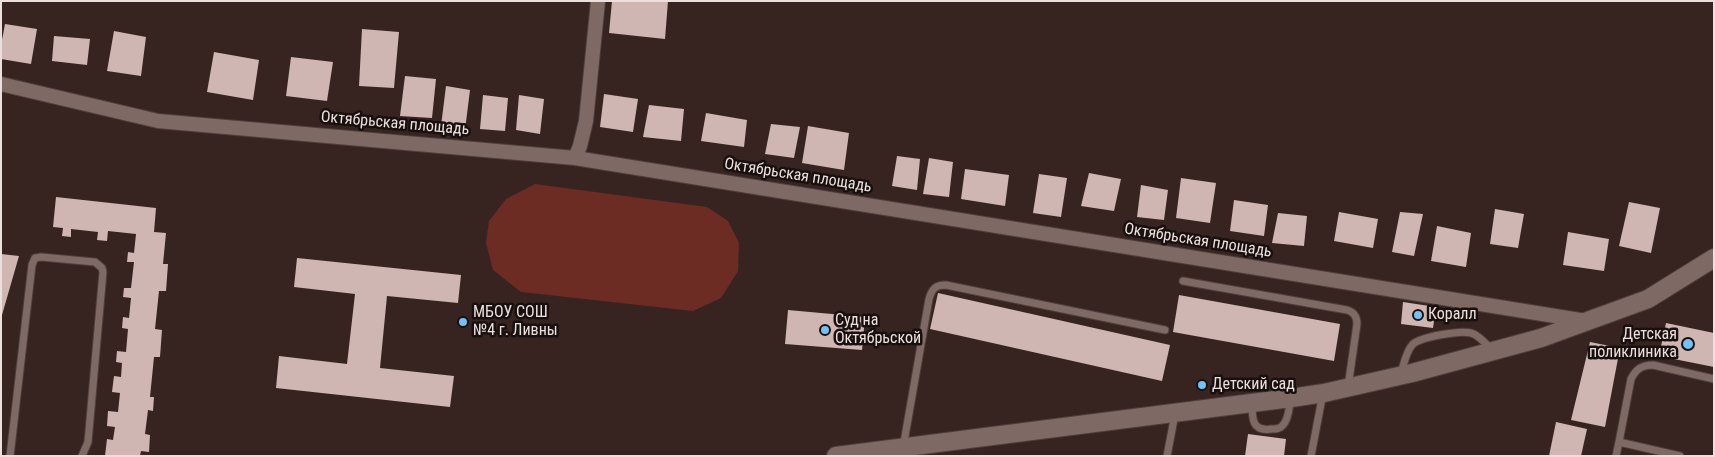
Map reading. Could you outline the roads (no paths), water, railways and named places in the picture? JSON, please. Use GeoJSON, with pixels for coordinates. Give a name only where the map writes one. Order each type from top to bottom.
{"type":"FeatureCollection","features":[{"type":"Feature","properties":{"kind":"street"},"geometry":{"type":"LineString","coordinates":[[575,158],[586,121],[598,1]]}},
{"type":"Feature","properties":{"kind":"street","name":"Октябрьская площадь"},"geometry":{"type":"LineString","coordinates":[[1,84],[158,121],[575,158],[1587,321]]}},
{"type":"Feature","properties":{"kind":"street"},"geometry":{"type":"LineString","coordinates":[[836,456],[1175,414],[1348,388],[1541,338],[1648,299],[1714,258]]}},
{"type":"Feature","properties":{"kind":"lane"},"geometry":{"type":"LineString","coordinates":[[10,456],[32,265],[35,258],[41,257],[95,262],[102,268],[103,272],[88,442],[82,456]]}},
{"type":"Feature","properties":{"kind":"lane"},"geometry":{"type":"LineString","coordinates":[[1183,281],[1352,312],[1356,317],[1357,324],[1348,388]]}},
{"type":"Feature","properties":{"kind":"lane"},"geometry":{"type":"LineString","coordinates":[[903,448],[929,299],[935,287],[946,285],[1164,330]]}},
{"type":"Feature","properties":{"kind":"lane"},"geometry":{"type":"LineString","coordinates":[[1400,376],[1410,348],[1423,339],[1470,332],[1478,336],[1494,351]]}},
{"type":"Feature","properties":{"kind":"lane"},"geometry":{"type":"LineString","coordinates":[[1616,456],[1630,379],[1634,372],[1646,365],[1653,365],[1714,379]]}},
{"type":"Feature","properties":{"kind":"lane"},"geometry":{"type":"LineString","coordinates":[[1312,456],[1324,393]]}},
{"type":"Feature","properties":{"kind":"lane"},"geometry":{"type":"LineString","coordinates":[[1252,403],[1252,418],[1256,426],[1264,430],[1283,426],[1291,398]]}},
{"type":"Feature","properties":{"kind":"lane"},"geometry":{"type":"LineString","coordinates":[[1167,456],[1175,414]]}},
{"type":"Feature","properties":{"kind":"lane"},"geometry":{"type":"LineString","coordinates":[[1619,442],[1680,456]]}},
{"type":"Feature","properties":{"kind":"place","name":"Коралл"},"geometry":{"type":"Point","coordinates":[1418,315]}},
{"type":"Feature","properties":{"kind":"place","name":"МБОУ СОШ №4 г. Ливны"},"geometry":{"type":"Point","coordinates":[463,322]}},
{"type":"Feature","properties":{"kind":"place","name":"Суд на Октябрьской"},"geometry":{"type":"Point","coordinates":[825,330]}},
{"type":"Feature","properties":{"kind":"place","name":"Детская поликлиника"},"geometry":{"type":"Point","coordinates":[1688,344]}},
{"type":"Feature","properties":{"kind":"place","name":"Детский сад"},"geometry":{"type":"Point","coordinates":[1202,385]}}]}
